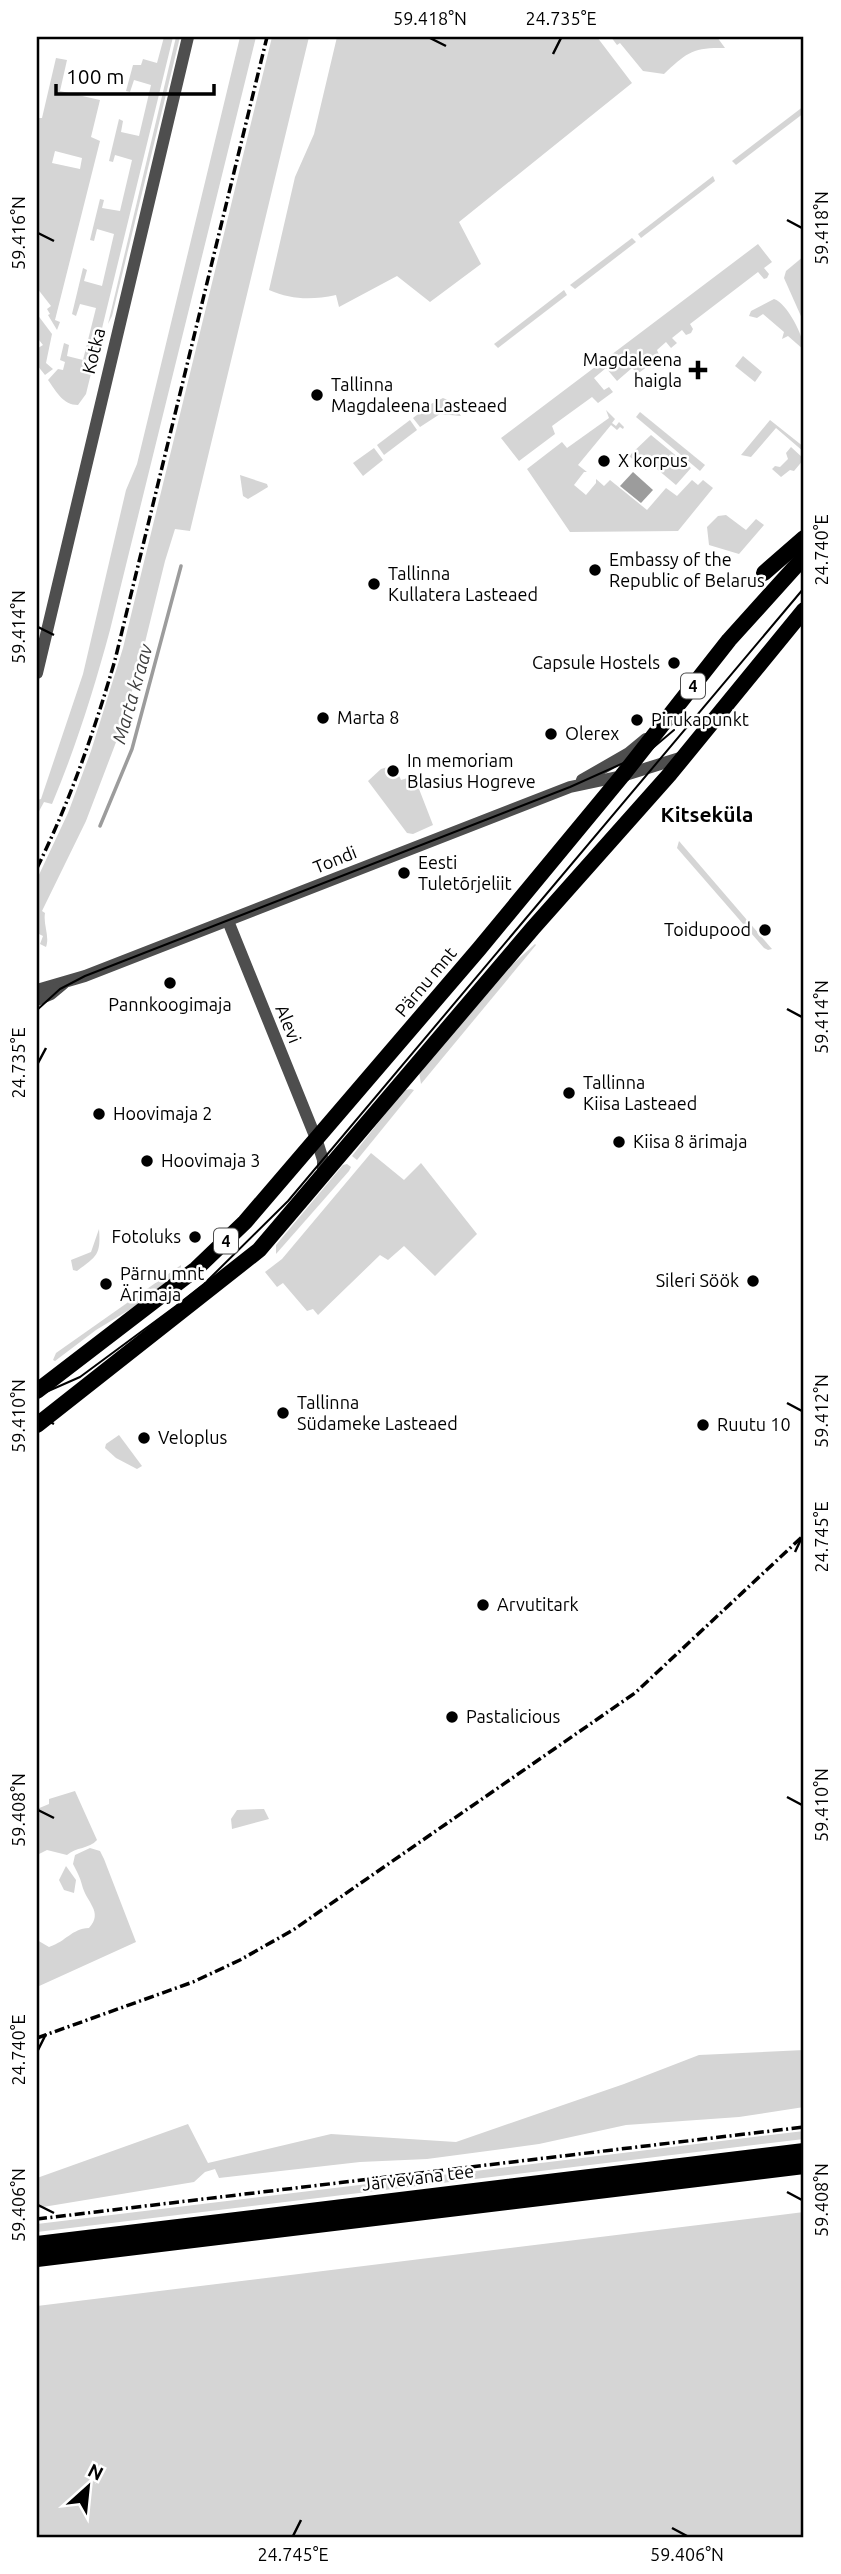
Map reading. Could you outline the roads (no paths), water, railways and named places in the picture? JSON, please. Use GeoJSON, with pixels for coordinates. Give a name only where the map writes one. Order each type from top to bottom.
{"type":"FeatureCollection","features":[{"type":"Feature","properties":{"kind":"main road"},"geometry":{"type":"LineString","coordinates":[[764,573],[804,538]]}},
{"type":"Feature","properties":{"kind":"main road","name":"Pärnu mnt"},"geometry":{"type":"LineString","coordinates":[[37,1391],[196,1269],[246,1222],[622,776],[729,640],[804,556]]}},
{"type":"Feature","properties":{"kind":"main road","name":"4"},"geometry":{"type":"LineString","coordinates":[[37,1425],[259,1250],[533,928],[617,836],[804,610]]}},
{"type":"Feature","properties":{"kind":"main road","name":"Järvevana tee"},"geometry":{"type":"LineString","coordinates":[[37,2244],[804,2151]]}},
{"type":"Feature","properties":{"kind":"main road","name":"Järvevana tee"},"geometry":{"type":"LineString","coordinates":[[37,2259],[804,2166]]}},
{"type":"Feature","properties":{"kind":"street","name":"Kotka"},"geometry":{"type":"LineString","coordinates":[[37,673],[188,37]]}},
{"type":"Feature","properties":{"kind":"street"},"geometry":{"type":"LineString","coordinates":[[570,787],[629,753],[655,732]]}},
{"type":"Feature","properties":{"kind":"street","name":"Tondi"},"geometry":{"type":"LineString","coordinates":[[37,990],[63,983],[228,921],[570,787],[622,776],[683,757]]}},
{"type":"Feature","properties":{"kind":"street","name":"Alevi"},"geometry":{"type":"LineString","coordinates":[[228,921],[317,1141],[323,1160],[323,1176]]}},
{"type":"Feature","properties":{"kind":"street","name":"Tondi"},"geometry":{"type":"LineString","coordinates":[[37,1000],[51,994],[63,983]]}},
{"type":"Feature","properties":{"kind":"waterway","name":"Marta kraav"},"geometry":{"type":"LineString","coordinates":[[100,826],[132,749],[181,566]]}},
{"type":"Feature","properties":{"kind":"tram line"},"geometry":{"type":"LineString","coordinates":[[37,1396],[80,1377],[176,1306],[204,1284],[288,1201],[804,588]]}},
{"type":"Feature","properties":{"kind":"tram line"},"geometry":{"type":"LineString","coordinates":[[37,1010],[60,989],[85,976],[570,787],[648,752],[674,730]]}},
{"type":"Feature","properties":{"kind":"railway"},"geometry":{"type":"LineString","coordinates":[[37,868],[80,766],[115,660],[267,37]]}},
{"type":"Feature","properties":{"kind":"railway"},"geometry":{"type":"LineString","coordinates":[[37,2038],[193,1982],[240,1960],[293,1930],[635,1693],[804,1535]]}},
{"type":"Feature","properties":{"kind":"railway"},"geometry":{"type":"LineString","coordinates":[[37,2219],[804,2127]]}},
{"type":"Feature","properties":{"kind":"place","name":"Magdaleena haigla"},"geometry":{"type":"Point","coordinates":[698,370]}},
{"type":"Feature","properties":{"kind":"place","name":"Tallinna Magdaleena Lasteaed"},"geometry":{"type":"Point","coordinates":[317,395]}},
{"type":"Feature","properties":{"kind":"place","name":"X korpus"},"geometry":{"type":"Point","coordinates":[604,461]}},
{"type":"Feature","properties":{"kind":"place","name":"Embassy of the Republic of Belarus"},"geometry":{"type":"Point","coordinates":[595,570]}},
{"type":"Feature","properties":{"kind":"place","name":"Tallinna Kullatera Lasteaed"},"geometry":{"type":"Point","coordinates":[374,584]}},
{"type":"Feature","properties":{"kind":"place","name":"Capsule Hostels"},"geometry":{"type":"Point","coordinates":[674,663]}},
{"type":"Feature","properties":{"kind":"place","name":"Marta 8"},"geometry":{"type":"Point","coordinates":[323,718]}},
{"type":"Feature","properties":{"kind":"place","name":"Pirukapunkt"},"geometry":{"type":"Point","coordinates":[637,720]}},
{"type":"Feature","properties":{"kind":"place","name":"Olerex"},"geometry":{"type":"Point","coordinates":[551,734]}},
{"type":"Feature","properties":{"kind":"place","name":"In memoriam Blasius Hogreve"},"geometry":{"type":"Point","coordinates":[393,771]}},
{"type":"Feature","properties":{"kind":"place","name":"Eesti Tuletõrjeliit"},"geometry":{"type":"Point","coordinates":[404,873]}},
{"type":"Feature","properties":{"kind":"place","name":"Toidupood"},"geometry":{"type":"Point","coordinates":[765,930]}},
{"type":"Feature","properties":{"kind":"place","name":"Pannkoogimaja"},"geometry":{"type":"Point","coordinates":[170,983]}},
{"type":"Feature","properties":{"kind":"place","name":"Tallinna Kiisa Lasteaed"},"geometry":{"type":"Point","coordinates":[569,1093]}},
{"type":"Feature","properties":{"kind":"place","name":"Hoovimaja 2"},"geometry":{"type":"Point","coordinates":[99,1114]}},
{"type":"Feature","properties":{"kind":"place","name":"Kiisa 8 ärimaja"},"geometry":{"type":"Point","coordinates":[619,1142]}},
{"type":"Feature","properties":{"kind":"place","name":"Hoovimaja 3"},"geometry":{"type":"Point","coordinates":[147,1161]}},
{"type":"Feature","properties":{"kind":"place","name":"Fotoluks"},"geometry":{"type":"Point","coordinates":[195,1237]}},
{"type":"Feature","properties":{"kind":"place","name":"Sileri Söök"},"geometry":{"type":"Point","coordinates":[753,1281]}},
{"type":"Feature","properties":{"kind":"place","name":"Pärnu mnt Ärimaja"},"geometry":{"type":"Point","coordinates":[106,1284]}},
{"type":"Feature","properties":{"kind":"place","name":"Tallinna Südameke Lasteaed"},"geometry":{"type":"Point","coordinates":[283,1413]}},
{"type":"Feature","properties":{"kind":"place","name":"Ruutu 10"},"geometry":{"type":"Point","coordinates":[703,1425]}},
{"type":"Feature","properties":{"kind":"place","name":"Veloplus"},"geometry":{"type":"Point","coordinates":[144,1438]}},
{"type":"Feature","properties":{"kind":"place","name":"Arvutitark"},"geometry":{"type":"Point","coordinates":[483,1605]}},
{"type":"Feature","properties":{"kind":"place","name":"Pastalicious"},"geometry":{"type":"Point","coordinates":[452,1717]}},
{"type":"Feature","properties":{"kind":"district","name":"Kitseküla"},"geometry":{"type":"Point","coordinates":[707,815]}}]}
